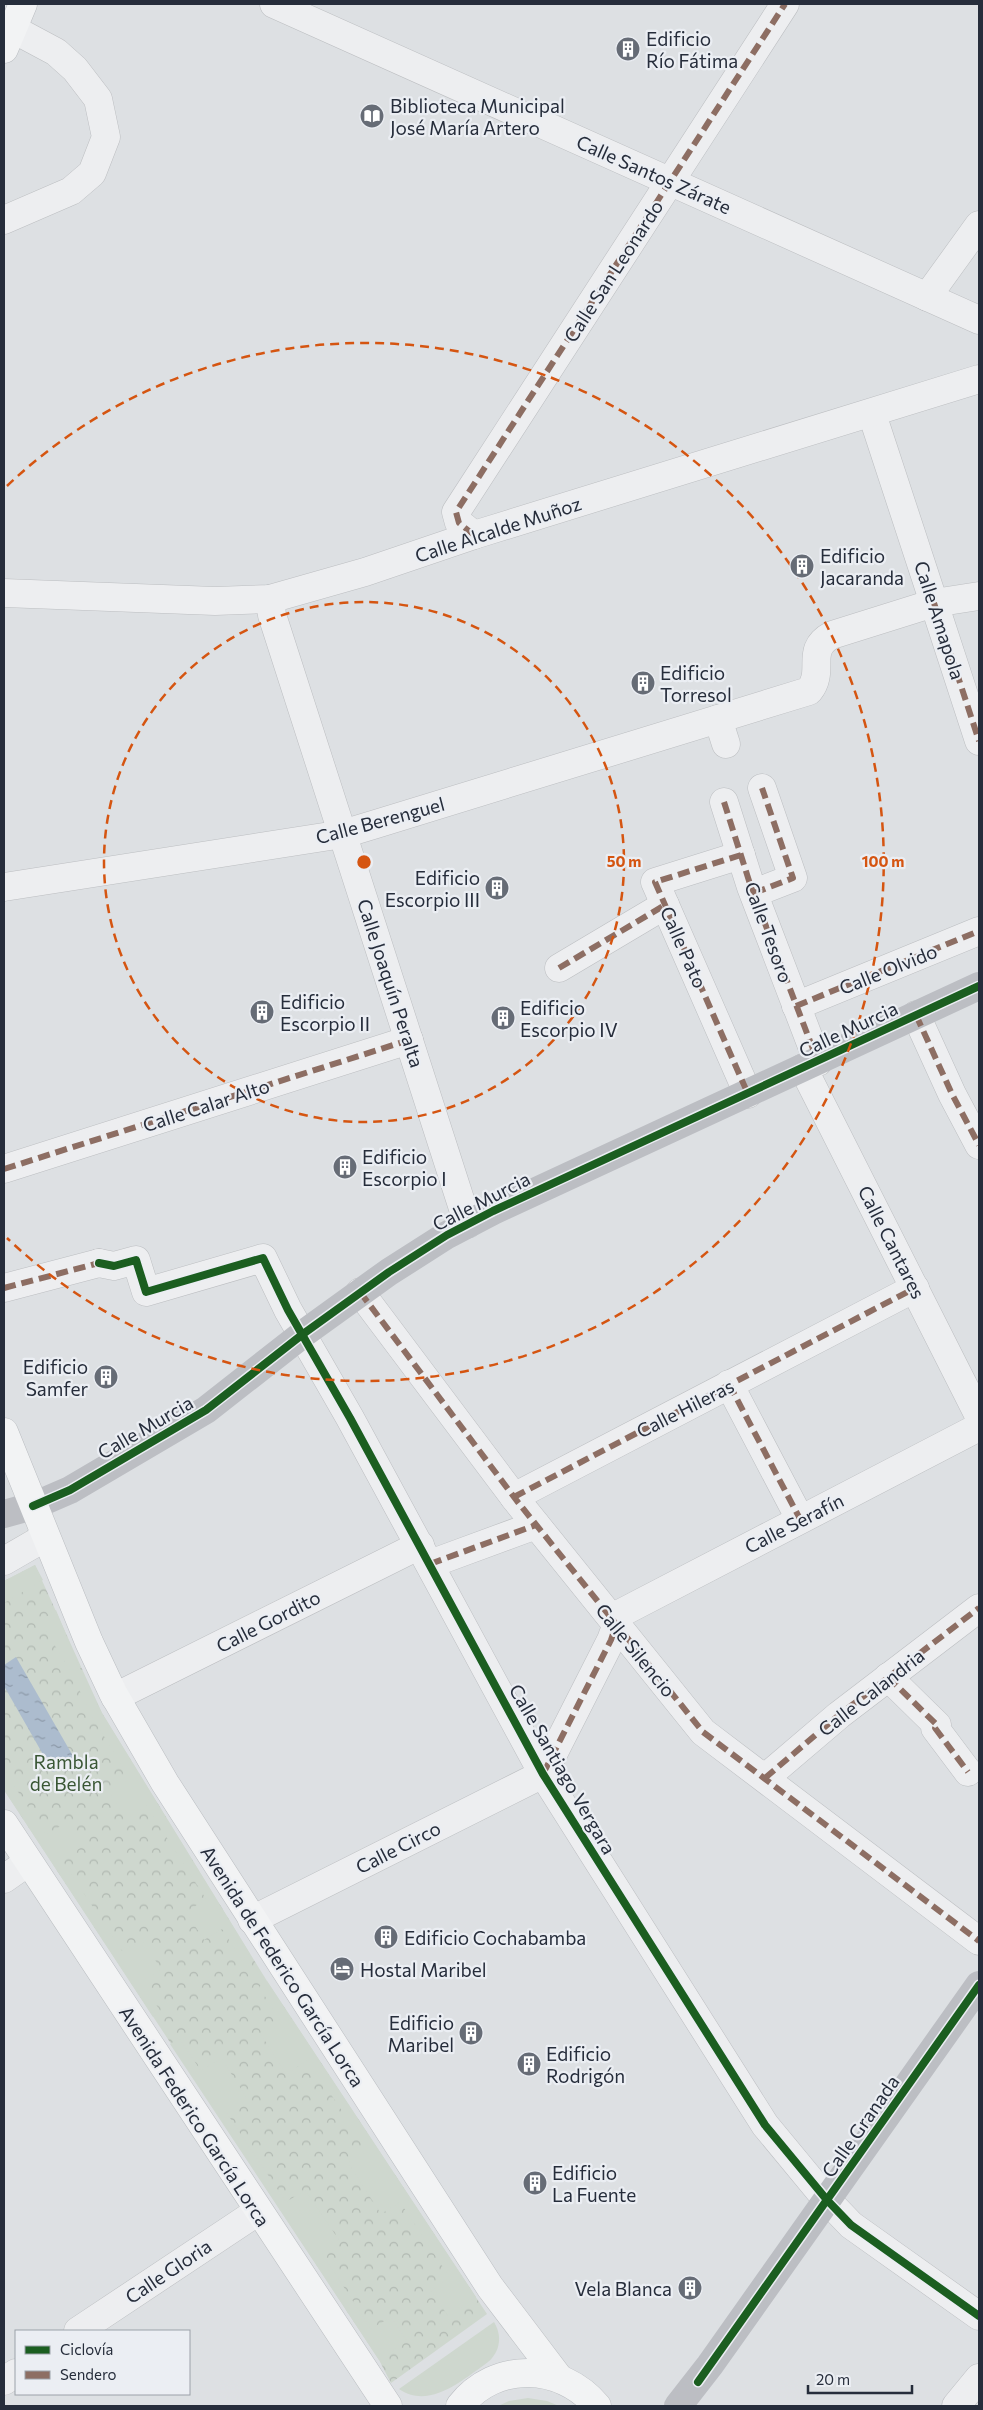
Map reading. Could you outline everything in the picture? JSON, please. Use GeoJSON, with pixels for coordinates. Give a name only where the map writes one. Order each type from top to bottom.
{"type":"FeatureCollection","features":[{"type":"Feature","properties":{"kind":"main road"},"geometry":{"type":"LineString","coordinates":[[8,39],[23,4]]}},
{"type":"Feature","properties":{"kind":"main road","name":"Calle Murcia"},"geometry":{"type":"LineString","coordinates":[[4,1514],[33,1506],[70,1490],[206,1410],[360,1292],[416,1253],[468,1224],[979,986]]}},
{"type":"Feature","properties":{"kind":"main road"},"geometry":{"type":"LineString","coordinates":[[4,1432],[44,1533]]}},
{"type":"Feature","properties":{"kind":"main road","name":"Avenida de Federico García Lorca"},"geometry":{"type":"LineString","coordinates":[[44,1533],[85,1634],[116,1697],[165,1783],[490,2287],[559,2378]]}},
{"type":"Feature","properties":{"kind":"main road","name":"Avenida Federico García Lorca"},"geometry":{"type":"LineString","coordinates":[[4,1824],[257,2212],[388,2406]]}},
{"type":"Feature","properties":{"kind":"main road","name":"Calle Granada"},"geometry":{"type":"LineString","coordinates":[[681,2405],[979,1985]]}},
{"type":"Feature","properties":{"kind":"main road"},"geometry":{"type":"LineString","coordinates":[[460,2406],[482,2386],[504,2376],[535,2372],[559,2378],[576,2387],[597,2406]]}},
{"type":"Feature","properties":{"kind":"street","name":"Calle Santos Zárate"},"geometry":{"type":"LineString","coordinates":[[274,4],[979,320]]}},
{"type":"Feature","properties":{"kind":"street","name":"Calle San Leonardo"},"geometry":{"type":"LineString","coordinates":[[474,536],[459,523],[456,512],[785,4]]}},
{"type":"Feature","properties":{"kind":"street"},"geometry":{"type":"LineString","coordinates":[[4,220],[72,191],[92,173],[106,137],[98,99],[75,69],[56,52],[8,39]]}},
{"type":"Feature","properties":{"kind":"street"},"geometry":{"type":"LineString","coordinates":[[928,297],[979,225]]}},
{"type":"Feature","properties":{"kind":"street","name":"Calle Alcalde Muñoz"},"geometry":{"type":"LineString","coordinates":[[4,593],[215,601],[270,599],[365,572],[474,536],[872,414],[979,379]]}},
{"type":"Feature","properties":{"kind":"street","name":"Calle Amapola"},"geometry":{"type":"LineString","coordinates":[[872,414],[979,740]]}},
{"type":"Feature","properties":{"kind":"street","name":"Calle Berenguel"},"geometry":{"type":"LineString","coordinates":[[4,887],[343,834],[722,732],[809,691],[816,683],[816,652],[818,646],[832,635],[934,603],[979,596]]}},
{"type":"Feature","properties":{"kind":"street","name":"Calle Joaquín Peralta"},"geometry":{"type":"LineString","coordinates":[[270,599],[272,616],[468,1224]]}},
{"type":"Feature","properties":{"kind":"street"},"geometry":{"type":"LineString","coordinates":[[754,893],[794,878],[762,788]]}},
{"type":"Feature","properties":{"kind":"street","name":"Calle Tesoro"},"geometry":{"type":"LineString","coordinates":[[724,802],[754,893],[796,1006],[811,1065]]}},
{"type":"Feature","properties":{"kind":"street","name":"Calle Pato"},"geometry":{"type":"LineString","coordinates":[[741,855],[655,882],[748,1094]]}},
{"type":"Feature","properties":{"kind":"street"},"geometry":{"type":"LineString","coordinates":[[559,968],[665,905]]}},
{"type":"Feature","properties":{"kind":"street","name":"Calle Olvido"},"geometry":{"type":"LineString","coordinates":[[796,1006],[979,931]]}},
{"type":"Feature","properties":{"kind":"street"},"geometry":{"type":"LineString","coordinates":[[916,1015],[952,1094],[979,1145]]}},
{"type":"Feature","properties":{"kind":"street","name":"Calle Calar Alto"},"geometry":{"type":"LineString","coordinates":[[4,1170],[409,1040]]}},
{"type":"Feature","properties":{"kind":"street","name":"Calle Cantares"},"geometry":{"type":"LineString","coordinates":[[811,1065],[916,1288],[979,1416]]}},
{"type":"Feature","properties":{"kind":"street","name":"Calle Santiago Vergara"},"geometry":{"type":"LineString","coordinates":[[4,1288],[100,1263],[114,1266],[136,1260],[146,1292],[263,1258],[288,1310],[425,1555],[543,1774],[765,2125],[827,2200],[852,2226],[979,2316]]}},
{"type":"Feature","properties":{"kind":"street","name":"Calle Hileras"},"geometry":{"type":"LineString","coordinates":[[514,1497],[916,1288]]}},
{"type":"Feature","properties":{"kind":"street","name":"Calle Silencio"},"geometry":{"type":"LineString","coordinates":[[360,1292],[514,1497],[703,1732],[979,1941]]}},
{"type":"Feature","properties":{"kind":"street"},"geometry":{"type":"LineString","coordinates":[[730,1384],[800,1519]]}},
{"type":"Feature","properties":{"kind":"street","name":"Calle Serafín"},"geometry":{"type":"LineString","coordinates":[[616,1625],[621,1613],[979,1427]]}},
{"type":"Feature","properties":{"kind":"street","name":"Calle Gordito"},"geometry":{"type":"LineString","coordinates":[[116,1697],[425,1555],[536,1525]]}},
{"type":"Feature","properties":{"kind":"street"},"geometry":{"type":"LineString","coordinates":[[4,1561],[37,1542],[44,1533]]}},
{"type":"Feature","properties":{"kind":"street","name":"Calle Calandria"},"geometry":{"type":"LineString","coordinates":[[765,1778],[838,1716],[979,1608]]}},
{"type":"Feature","properties":{"kind":"street"},"geometry":{"type":"LineString","coordinates":[[543,1774],[611,1640],[616,1625]]}},
{"type":"Feature","properties":{"kind":"street"},"geometry":{"type":"LineString","coordinates":[[888,1677],[937,1725],[935,1728],[968,1772]]}},
{"type":"Feature","properties":{"kind":"street","name":"Calle Circo"},"geometry":{"type":"LineString","coordinates":[[252,1920],[543,1774]]}},
{"type":"Feature","properties":{"kind":"street"},"geometry":{"type":"LineString","coordinates":[[4,1879],[28,1862]]}},
{"type":"Feature","properties":{"kind":"street","name":"Calle Gloria"},"geometry":{"type":"LineString","coordinates":[[80,2330],[257,2212]]}},
{"type":"Feature","properties":{"kind":"street"},"geometry":{"type":"LineString","coordinates":[[4,2381],[15,2374]]}},
{"type":"Feature","properties":{"kind":"street"},"geometry":{"type":"LineString","coordinates":[[956,2406],[979,2378]]}},
{"type":"Feature","properties":{"kind":"green space","name":"Rambla de Belén"},"geometry":{"type":"Polygon","coordinates":[[[35,1565],[102,1713],[267,1981],[487,2314],[391,2383],[379,2360],[4,1790],[4,1581],[35,1565]]]}},
{"type":"Feature","properties":{"kind":"green space"},"geometry":{"type":"Polygon","coordinates":[[[35,1565],[43,1580],[4,1603],[4,1581],[35,1565]]]}},
{"type":"Feature","properties":{"kind":"green space"},"geometry":{"type":"Polygon","coordinates":[[[56,1610],[79,1666],[102,1713],[250,1954],[242,1960],[222,1929],[204,1940],[186,1912],[206,1899],[146,1805],[126,1819],[110,1793],[130,1779],[93,1718],[69,1669],[40,1621],[56,1610]]]}},
{"type":"Feature","properties":{"kind":"green space"},"geometry":{"type":"Polygon","coordinates":[[[4,1770],[46,1835],[67,1822],[83,1846],[62,1860],[122,1951],[142,1940],[161,1969],[141,1982],[161,2012],[153,2017],[4,1790],[4,1770]]]}},
{"type":"Feature","properties":{"kind":"green space"},"geometry":{"type":"Polygon","coordinates":[[[267,1981],[476,2297],[448,2316],[431,2291],[450,2278],[400,2202],[381,2214],[348,2163],[368,2150],[308,2060],[286,2074],[260,2033],[280,2020],[259,1987],[267,1981]]]}},
{"type":"Feature","properties":{"kind":"green space"},"geometry":{"type":"Polygon","coordinates":[[[179,2038],[201,2071],[221,2058],[247,2098],[226,2112],[286,2202],[305,2190],[339,2240],[321,2252],[371,2329],[391,2317],[407,2341],[379,2360],[170,2044],[179,2038]]]}},
{"type":"Feature","properties":{"kind":"green space"},"geometry":{"type":"Polygon","coordinates":[[[494,2322],[499,2337],[496,2353],[488,2362],[468,2377],[434,2394],[410,2395],[399,2389],[494,2322]]]}},
{"type":"Feature","properties":{"kind":"green space"},"geometry":{"type":"Polygon","coordinates":[[[528,2398],[547,2401],[559,2406],[498,2406],[509,2401],[528,2398]]]}},
{"type":"Feature","properties":{"kind":"water"},"geometry":{"type":"Polygon","coordinates":[[[16,1657],[77,1763],[53,1772],[4,1686],[4,1665],[16,1657]]]}},
{"type":"Feature","properties":{"kind":"marked path"},"geometry":{"type":"LineString","coordinates":[[474,535],[459,523],[456,512],[785,4]]}},
{"type":"Feature","properties":{"kind":"marked path"},"geometry":{"type":"LineString","coordinates":[[934,603],[979,741]]}},
{"type":"Feature","properties":{"kind":"marked path"},"geometry":{"type":"LineString","coordinates":[[754,893],[793,878],[762,788]]}},
{"type":"Feature","properties":{"kind":"marked path"},"geometry":{"type":"LineString","coordinates":[[724,802],[751,887],[818,1062]]}},
{"type":"Feature","properties":{"kind":"marked path"},"geometry":{"type":"LineString","coordinates":[[741,855],[655,882],[748,1094]]}},
{"type":"Feature","properties":{"kind":"marked path"},"geometry":{"type":"LineString","coordinates":[[559,968],[665,905]]}},
{"type":"Feature","properties":{"kind":"marked path"},"geometry":{"type":"LineString","coordinates":[[796,1006],[979,931]]}},
{"type":"Feature","properties":{"kind":"marked path"},"geometry":{"type":"LineString","coordinates":[[916,1015],[952,1094],[979,1145]]}},
{"type":"Feature","properties":{"kind":"marked path"},"geometry":{"type":"LineString","coordinates":[[4,1169],[409,1040]]}},
{"type":"Feature","properties":{"kind":"marked path"},"geometry":{"type":"LineString","coordinates":[[4,1288],[99,1263]]}},
{"type":"Feature","properties":{"kind":"marked path"},"geometry":{"type":"LineString","coordinates":[[514,1497],[915,1288]]}},
{"type":"Feature","properties":{"kind":"marked path"},"geometry":{"type":"LineString","coordinates":[[360,1292],[517,1501],[703,1732],[979,1941]]}},
{"type":"Feature","properties":{"kind":"marked path"},"geometry":{"type":"LineString","coordinates":[[729,1384],[800,1519]]}},
{"type":"Feature","properties":{"kind":"marked path"},"geometry":{"type":"LineString","coordinates":[[430,1564],[536,1525]]}},
{"type":"Feature","properties":{"kind":"marked path"},"geometry":{"type":"LineString","coordinates":[[765,1778],[839,1715],[979,1608]]}},
{"type":"Feature","properties":{"kind":"marked path"},"geometry":{"type":"LineString","coordinates":[[543,1774],[611,1640],[616,1625]]}},
{"type":"Feature","properties":{"kind":"marked path"},"geometry":{"type":"LineString","coordinates":[[888,1677],[937,1725],[935,1728],[968,1772]]}},
{"type":"Feature","properties":{"kind":"cycle path"},"geometry":{"type":"LineString","coordinates":[[33,1506],[70,1490],[206,1410],[303,1334],[389,1272],[447,1235],[493,1211],[979,986]]}},
{"type":"Feature","properties":{"kind":"cycle path"},"geometry":{"type":"LineString","coordinates":[[99,1263],[114,1266],[136,1260],[146,1292],[263,1258],[288,1310],[350,1418],[543,1774],[765,2125],[827,2200],[851,2225],[979,2316]]}},
{"type":"Feature","properties":{"kind":"cycle path"},"geometry":{"type":"LineString","coordinates":[[698,2382],[979,1985]]}},
{"type":"Feature","properties":{"kind":"place","name":"Edificio Río Fátima"},"geometry":{"type":"Point","coordinates":[628,49]}},
{"type":"Feature","properties":{"kind":"place","name":"Biblioteca Municipal José María Artero"},"geometry":{"type":"Point","coordinates":[372,116]}},
{"type":"Feature","properties":{"kind":"place","name":"Edificio Jacaranda"},"geometry":{"type":"Point","coordinates":[802,566]}},
{"type":"Feature","properties":{"kind":"place","name":"Edificio Torresol"},"geometry":{"type":"Point","coordinates":[643,683]}},
{"type":"Feature","properties":{"kind":"place","name":"Edificio Escorpio III"},"geometry":{"type":"Point","coordinates":[497,888]}},
{"type":"Feature","properties":{"kind":"place","name":"Edificio Escorpio II"},"geometry":{"type":"Point","coordinates":[262,1012]}},
{"type":"Feature","properties":{"kind":"place","name":"Edificio Escorpio IV"},"geometry":{"type":"Point","coordinates":[503,1018]}},
{"type":"Feature","properties":{"kind":"place","name":"Edificio Escorpio I"},"geometry":{"type":"Point","coordinates":[345,1167]}},
{"type":"Feature","properties":{"kind":"place","name":"Edificio Samfer"},"geometry":{"type":"Point","coordinates":[106,1377]}},
{"type":"Feature","properties":{"kind":"place","name":"Edificio Cochabamba"},"geometry":{"type":"Point","coordinates":[386,1937]}},
{"type":"Feature","properties":{"kind":"place","name":"Hostal Maribel"},"geometry":{"type":"Point","coordinates":[342,1969]}},
{"type":"Feature","properties":{"kind":"place","name":"Edificio Maribel"},"geometry":{"type":"Point","coordinates":[471,2033]}},
{"type":"Feature","properties":{"kind":"place","name":"Edificio Rodrigón"},"geometry":{"type":"Point","coordinates":[529,2064]}},
{"type":"Feature","properties":{"kind":"place","name":"Edificio La Fuente"},"geometry":{"type":"Point","coordinates":[535,2183]}},
{"type":"Feature","properties":{"kind":"place","name":"Vela Blanca"},"geometry":{"type":"Point","coordinates":[690,2288]}}]}
